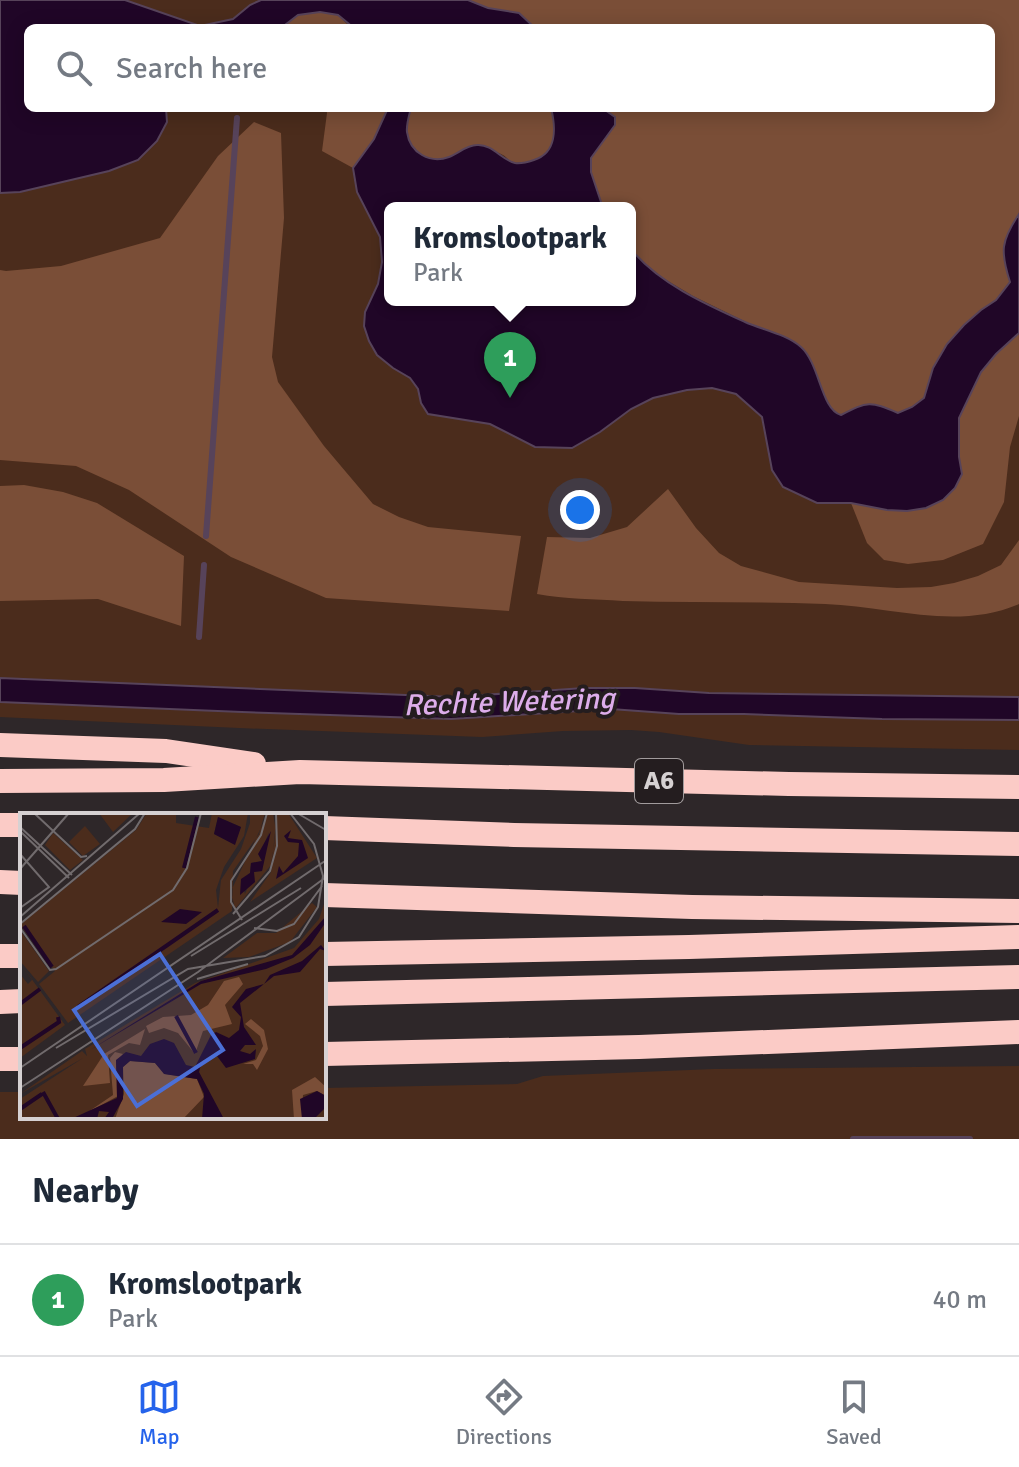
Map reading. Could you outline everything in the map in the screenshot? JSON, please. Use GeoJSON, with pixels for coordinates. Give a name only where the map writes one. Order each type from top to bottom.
{"type":"FeatureCollection","features":[{"type":"Feature","properties":{"kind":"highway","name":"A6"},"geometry":{"type":"LineString","coordinates":[[0,745],[166,751],[300,772]]}},
{"type":"Feature","properties":{"kind":"highway","name":"A6"},"geometry":{"type":"LineString","coordinates":[[0,781],[164,780],[300,772],[1019,787]]}},
{"type":"Feature","properties":{"kind":"highway","name":"A6"},"geometry":{"type":"LineString","coordinates":[[326,828],[1019,844]]}},
{"type":"Feature","properties":{"kind":"highway"},"geometry":{"type":"LineString","coordinates":[[0,882],[20,883]]}},
{"type":"Feature","properties":{"kind":"highway"},"geometry":{"type":"LineString","coordinates":[[326,895],[692,907],[1019,911]]}},
{"type":"Feature","properties":{"kind":"highway"},"geometry":{"type":"LineString","coordinates":[[326,954],[674,948],[1019,937]]}},
{"type":"Feature","properties":{"kind":"highway"},"geometry":{"type":"LineString","coordinates":[[326,994],[1019,977]]}},
{"type":"Feature","properties":{"kind":"highway"},"geometry":{"type":"LineString","coordinates":[[0,1002],[20,1001]]}},
{"type":"Feature","properties":{"kind":"highway"},"geometry":{"type":"LineString","coordinates":[[326,1054],[639,1047],[1019,1032]]}},
{"type":"Feature","properties":{"kind":"shaded area"},"geometry":{"type":"Polygon","coordinates":[[[0,0],[1019,0],[1019,697],[823,695],[306,706],[0,689],[0,0]]]}},
{"type":"Feature","properties":{"kind":"shaded area"},"geometry":{"type":"Polygon","coordinates":[[[468,0],[1019,0],[1019,214],[1007,247],[1006,264],[1010,281],[996,300],[964,325],[947,344],[924,397],[912,407],[898,413],[869,404],[841,415],[835,413],[788,339],[693,296],[663,278],[636,256],[636,202],[601,202],[591,172],[591,158],[615,125],[614,117],[607,112],[995,112],[995,24],[531,24],[519,13],[488,8],[468,0]]]}},
{"type":"Feature","properties":{"kind":"shaded area"},"geometry":{"type":"Polygon","coordinates":[[[320,12],[338,15],[347,24],[286,24],[298,15],[320,12]]]}},
{"type":"Feature","properties":{"kind":"shaded area"},"geometry":{"type":"Polygon","coordinates":[[[386,112],[374,139],[353,168],[322,151],[327,113],[386,112]]]}},
{"type":"Feature","properties":{"kind":"shaded area"},"geometry":{"type":"Polygon","coordinates":[[[410,112],[552,112],[554,124],[553,140],[546,153],[532,161],[518,163],[472,145],[449,157],[426,157],[411,143],[407,128],[410,112]]]}},
{"type":"Feature","properties":{"kind":"shaded area"},"geometry":{"type":"Polygon","coordinates":[[[254,122],[281,133],[284,218],[272,357],[278,382],[324,446],[373,504],[428,527],[521,536],[509,611],[326,598],[231,557],[129,490],[76,466],[0,460],[0,270],[61,266],[160,238],[218,156],[254,122]]]}},
{"type":"Feature","properties":{"kind":"shaded area"},"geometry":{"type":"Polygon","coordinates":[[[1019,333],[1019,416],[1010,447],[1004,502],[983,544],[943,560],[908,564],[884,560],[867,543],[851,503],[907,511],[962,474],[959,418],[981,372],[1019,333]]]}},
{"type":"Feature","properties":{"kind":"shaded area"},"geometry":{"type":"Polygon","coordinates":[[[24,485],[63,492],[97,503],[184,556],[181,626],[98,599],[0,601],[0,486],[24,485]]]}},
{"type":"Feature","properties":{"kind":"shaded area"},"geometry":{"type":"Polygon","coordinates":[[[668,489],[696,528],[719,553],[741,566],[799,582],[897,588],[954,583],[1001,565],[1019,540],[1019,604],[971,616],[947,616],[825,604],[623,601],[537,594],[547,537],[590,538],[627,527],[668,489]]]}},
{"type":"Feature","properties":{"kind":"shaded area"},"geometry":{"type":"Polygon","coordinates":[[[0,702],[242,712],[611,709],[679,714],[1019,720],[1019,750],[749,745],[631,730],[482,737],[0,717],[0,702]]]}},
{"type":"Feature","properties":{"kind":"shaded area"},"geometry":{"type":"Polygon","coordinates":[[[1019,1066],[1019,1139],[0,1139],[0,1092],[20,1092],[20,1119],[326,1119],[326,1088],[517,1084],[543,1076],[714,1069],[1019,1066]]]}},
{"type":"Feature","properties":{"kind":"water"},"geometry":{"type":"Polygon","coordinates":[[[0,0],[125,0],[194,24],[24,24],[24,112],[166,112],[167,122],[157,141],[138,160],[109,171],[20,192],[0,193],[0,0]]]}},
{"type":"Feature","properties":{"kind":"water"},"geometry":{"type":"Polygon","coordinates":[[[261,0],[468,0],[488,8],[519,13],[531,24],[349,24],[338,15],[320,12],[298,15],[286,24],[209,24],[233,19],[261,0]]]}},
{"type":"Feature","properties":{"kind":"water"},"geometry":{"type":"Polygon","coordinates":[[[386,112],[410,112],[407,126],[409,139],[417,151],[428,158],[442,159],[469,146],[483,145],[517,163],[542,157],[547,152],[554,131],[552,112],[608,112],[615,117],[615,125],[591,158],[591,172],[601,202],[384,202],[384,306],[636,306],[636,255],[654,272],[683,291],[801,347],[812,364],[829,405],[841,415],[869,404],[898,413],[924,398],[933,368],[947,344],[964,325],[996,300],[1010,282],[1004,246],[1019,214],[1019,333],[981,372],[959,418],[962,474],[955,488],[943,500],[926,508],[907,511],[851,503],[817,503],[783,487],[772,470],[762,417],[736,394],[712,388],[653,398],[572,448],[535,447],[490,424],[428,414],[410,378],[377,355],[364,326],[365,312],[378,284],[382,262],[380,237],[357,192],[353,168],[374,139],[386,112]]]}},
{"type":"Feature","properties":{"kind":"water","name":"Rechte Wetering"},"geometry":{"type":"Polygon","coordinates":[[[0,678],[454,697],[584,688],[635,688],[709,693],[1019,697],[1019,720],[679,714],[611,709],[451,719],[242,712],[0,702],[0,678]]]}},
{"type":"Feature","properties":{"kind":"waterway"},"geometry":{"type":"LineString","coordinates":[[206,536],[237,118]]}},
{"type":"Feature","properties":{"kind":"waterway"},"geometry":{"type":"LineString","coordinates":[[199,637],[204,565]]}},
{"type":"Feature","properties":{"kind":"waterway"},"geometry":{"type":"LineString","coordinates":[[853,1139],[970,1139]]}},
{"type":"Feature","properties":{"kind":"place","name":"Kromslootpark"},"geometry":{"type":"Point","coordinates":[510,398]}}]}
